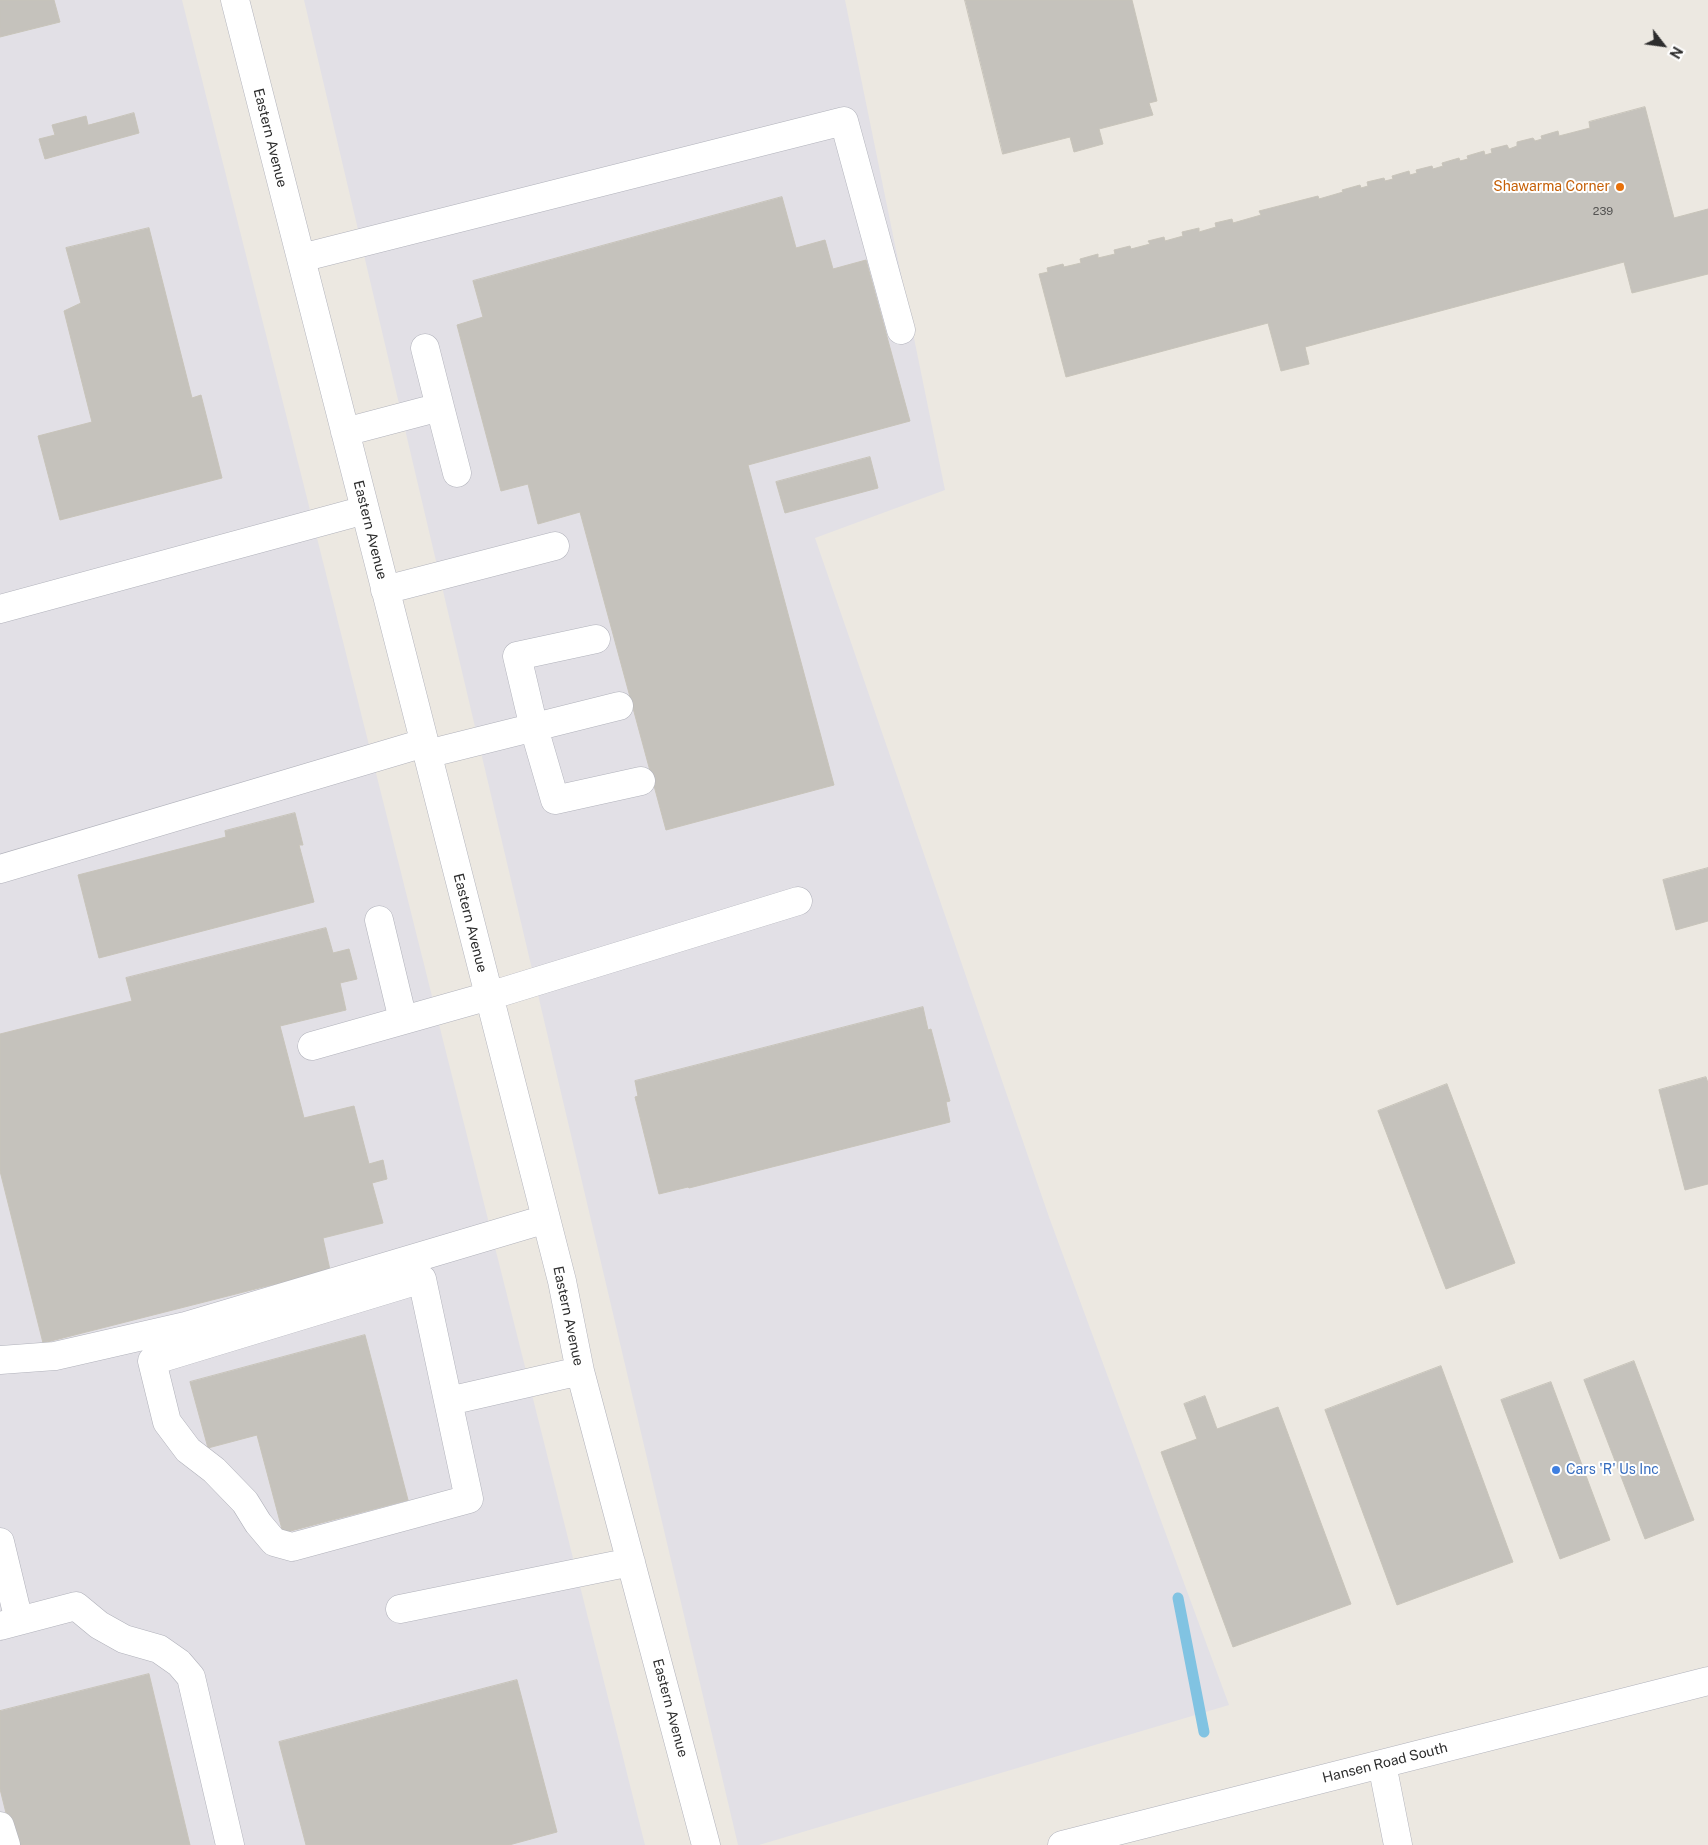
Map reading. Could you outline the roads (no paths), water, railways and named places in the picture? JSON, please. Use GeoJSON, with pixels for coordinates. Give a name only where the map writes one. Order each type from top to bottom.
{"type":"FeatureCollection","features":[{"type":"Feature","properties":{"kind":"street","name":"Eastern Avenue"},"geometry":{"type":"LineString","coordinates":[[235,0],[562,1281],[580,1371],[706,1845]]}},
{"type":"Feature","properties":{"kind":"street"},"geometry":{"type":"LineString","coordinates":[[301,258],[844,121],[901,330]]}},
{"type":"Feature","properties":{"kind":"street"},"geometry":{"type":"LineString","coordinates":[[425,348],[457,473]]}},
{"type":"Feature","properties":{"kind":"street"},"geometry":{"type":"LineString","coordinates":[[345,432],[440,407]]}},
{"type":"Feature","properties":{"kind":"street"},"geometry":{"type":"LineString","coordinates":[[0,609],[365,510]]}},
{"type":"Feature","properties":{"kind":"street"},"geometry":{"type":"LineString","coordinates":[[385,590],[555,546]]}},
{"type":"Feature","properties":{"kind":"street"},"geometry":{"type":"LineString","coordinates":[[596,639],[517,656],[534,728],[555,800],[641,781]]}},
{"type":"Feature","properties":{"kind":"street"},"geometry":{"type":"LineString","coordinates":[[0,870],[425,748],[534,728],[619,706]]}},
{"type":"Feature","properties":{"kind":"street"},"geometry":{"type":"LineString","coordinates":[[312,1046],[488,996],[798,901]]}},
{"type":"Feature","properties":{"kind":"street"},"geometry":{"type":"LineString","coordinates":[[379,920],[403,1020]]}},
{"type":"Feature","properties":{"kind":"street"},"geometry":{"type":"LineString","coordinates":[[0,1360],[55,1356],[186,1326],[546,1219]]}},
{"type":"Feature","properties":{"kind":"street"},"geometry":{"type":"LineString","coordinates":[[422,1279],[448,1401],[469,1500],[292,1547],[274,1542],[258,1523],[245,1502],[214,1470],[188,1450],[167,1422],[152,1360],[422,1279]]}},
{"type":"Feature","properties":{"kind":"street"},"geometry":{"type":"LineString","coordinates":[[448,1401],[580,1371]]}},
{"type":"Feature","properties":{"kind":"street"},"geometry":{"type":"LineString","coordinates":[[0,1542],[9,1624],[76,1606],[99,1625],[124,1639],[159,1649],[179,1663],[191,1677],[230,1845]]}},
{"type":"Feature","properties":{"kind":"street"},"geometry":{"type":"LineString","coordinates":[[400,1609],[631,1562]]}},
{"type":"Feature","properties":{"kind":"street","name":"Hansen Road South"},"geometry":{"type":"LineString","coordinates":[[1062,1845],[1708,1682]]}},
{"type":"Feature","properties":{"kind":"street"},"geometry":{"type":"LineString","coordinates":[[1382,1764],[1398,1845]]}},
{"type":"Feature","properties":{"kind":"street"},"geometry":{"type":"LineString","coordinates":[[0,1826],[6,1845]]}},
{"type":"Feature","properties":{"kind":"waterway"},"geometry":{"type":"LineString","coordinates":[[1178,1598],[1204,1732]]}},
{"type":"Feature","properties":{"kind":"place","name":"Shawarma Corner"},"geometry":{"type":"Point","coordinates":[1620,187]}},
{"type":"Feature","properties":{"kind":"place","name":"Cars 'R' Us Inc"},"geometry":{"type":"Point","coordinates":[1556,1470]}}]}
